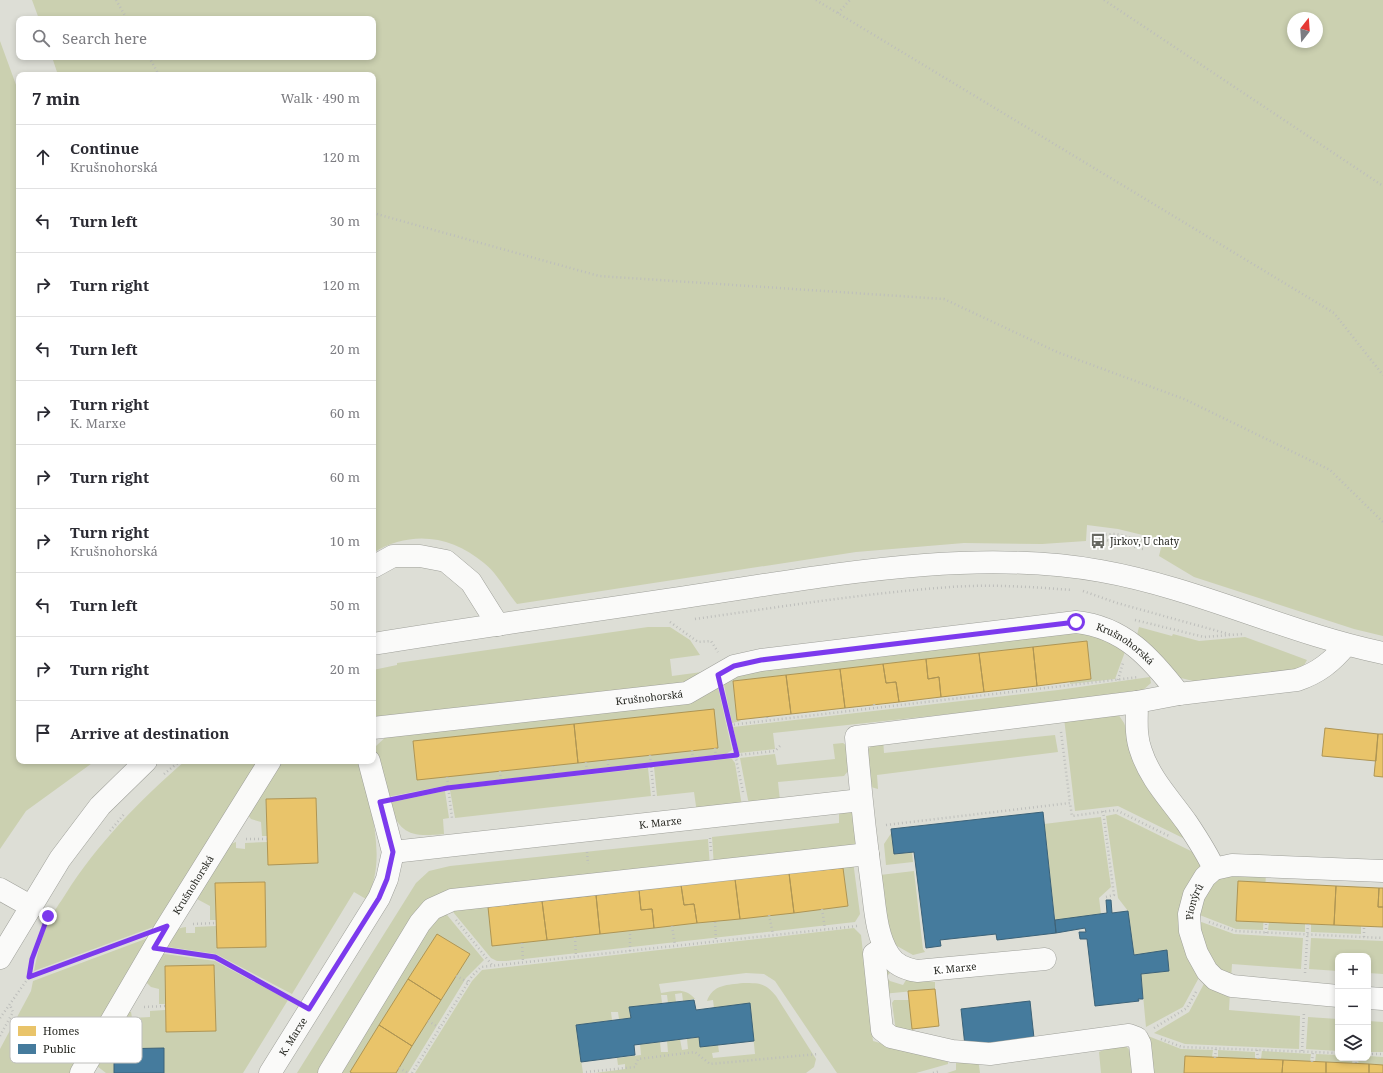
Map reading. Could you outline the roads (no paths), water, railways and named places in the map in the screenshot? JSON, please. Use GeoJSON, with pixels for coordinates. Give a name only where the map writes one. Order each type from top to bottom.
{"type":"FeatureCollection","features":[{"type":"Feature","properties":{"kind":"street"},"geometry":{"type":"LineString","coordinates":[[376,565],[393,556],[420,556],[446,561],[471,582],[498,625]]}},
{"type":"Feature","properties":{"kind":"street"},"geometry":{"type":"LineString","coordinates":[[382,643],[836,574],[926,564],[1011,563],[1100,570],[1181,591],[1346,645],[1383,653]]}},
{"type":"Feature","properties":{"kind":"street","name":"Krušnohorská"},"geometry":{"type":"LineString","coordinates":[[376,728],[687,693],[724,672],[761,660],[1076,622],[1091,624],[1115,632],[1140,649],[1164,674],[1179,694]]}},
{"type":"Feature","properties":{"kind":"street"},"geometry":{"type":"LineString","coordinates":[[861,800],[856,736],[1137,702],[1179,694],[1297,680],[1313,675],[1332,662],[1346,645]]}},
{"type":"Feature","properties":{"kind":"street"},"geometry":{"type":"LineString","coordinates":[[1137,702],[1137,735],[1146,765],[1166,796],[1188,824],[1207,854],[1214,869],[1232,865],[1383,871]]}},
{"type":"Feature","properties":{"kind":"street"},"geometry":{"type":"LineString","coordinates":[[0,958],[60,859],[100,806],[143,764]]}},
{"type":"Feature","properties":{"kind":"street","name":"Krušnohorská"},"geometry":{"type":"LineString","coordinates":[[109,1017],[146,942],[268,764]]}},
{"type":"Feature","properties":{"kind":"street"},"geometry":{"type":"LineString","coordinates":[[370,764],[393,852]]}},
{"type":"Feature","properties":{"kind":"street","name":"K. Marxe"},"geometry":{"type":"LineString","coordinates":[[270,1073],[379,898],[387,879],[393,852],[861,800],[877,923],[884,947],[889,957],[897,965],[917,971],[1045,959]]}},
{"type":"Feature","properties":{"kind":"street"},"geometry":{"type":"LineString","coordinates":[[329,1073],[420,923],[432,909],[452,900],[868,854]]}},
{"type":"Feature","properties":{"kind":"street","name":"Pionýrů"},"geometry":{"type":"LineString","coordinates":[[1214,869],[1205,877],[1194,895],[1189,914],[1190,931],[1197,953],[1207,971],[1215,979],[1232,986],[1335,996]]}},
{"type":"Feature","properties":{"kind":"street"},"geometry":{"type":"LineString","coordinates":[[0,889],[32,907]]}},
{"type":"Feature","properties":{"kind":"street"},"geometry":{"type":"LineString","coordinates":[[884,947],[874,954],[882,1030],[892,1037],[952,1051],[990,1054],[1129,1035],[1141,1036],[1140,1044],[1143,1073]]}},
{"type":"Feature","properties":{"kind":"street"},"geometry":{"type":"LineString","coordinates":[[1371,998],[1383,999]]}},
{"type":"Feature","properties":{"kind":"street","name":"Krušnohorská"},"geometry":{"type":"LineString","coordinates":[[81,1073],[86,1063]]}},
{"type":"Feature","properties":{"kind":"place","name":"Jirkov, U chaty"},"geometry":{"type":"Point","coordinates":[1098,541]}}]}
